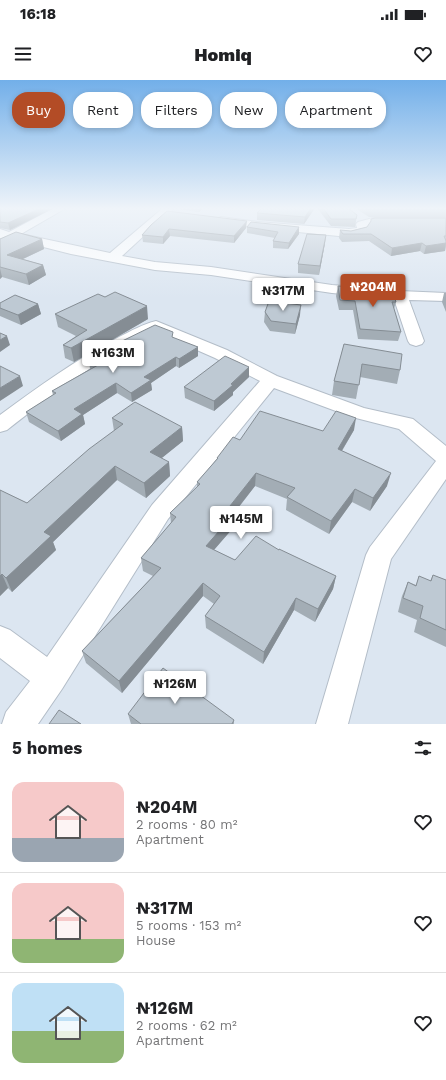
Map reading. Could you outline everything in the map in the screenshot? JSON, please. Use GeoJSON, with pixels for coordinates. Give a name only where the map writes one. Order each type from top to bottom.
{"type":"FeatureCollection","features":[{"type":"Feature","properties":{"kind":"street"},"geometry":{"type":"LineString","coordinates":[[21,238],[49,246],[155,266],[211,271],[332,289],[400,295],[446,297]]}},
{"type":"Feature","properties":{"kind":"street"},"geometry":{"type":"LineString","coordinates":[[112,258],[137,238]]}},
{"type":"Feature","properties":{"kind":"street"},"geometry":{"type":"LineString","coordinates":[[400,295],[416,341]]}},
{"type":"Feature","properties":{"kind":"street"},"geometry":{"type":"LineString","coordinates":[[0,425],[83,364],[134,335],[156,326],[221,354],[271,380],[359,413],[406,424],[446,458]]}},
{"type":"Feature","properties":{"kind":"street"},"geometry":{"type":"LineString","coordinates":[[18,724],[51,678],[160,512],[271,380]]}},
{"type":"Feature","properties":{"kind":"street"},"geometry":{"type":"LineString","coordinates":[[332,724],[378,555],[446,463]]}},
{"type":"Feature","properties":{"kind":"street"},"geometry":{"type":"LineString","coordinates":[[0,640],[51,678]]}},
{"type":"Feature","properties":{"kind":"building"},"geometry":{"type":"Polygon","coordinates":[[[275,238],[292,238],[289,243],[273,241],[275,238]]]}},
{"type":"Feature","properties":{"kind":"building"},"geometry":{"type":"Polygon","coordinates":[[[306,238],[325,238],[320,266],[298,264],[306,238]]]}},
{"type":"Feature","properties":{"kind":"building"},"geometry":{"type":"Polygon","coordinates":[[[377,238],[445,238],[446,241],[446,243],[426,246],[422,243],[392,248],[377,238]]]}},
{"type":"Feature","properties":{"kind":"building"},"geometry":{"type":"Polygon","coordinates":[[[0,239],[42,239],[7,255],[43,265],[26,274],[0,267],[0,239]]]}},
{"type":"Feature","properties":{"kind":"building"},"geometry":{"type":"Polygon","coordinates":[[[338,286],[392,291],[396,302],[392,302],[401,332],[360,329],[355,301],[340,300],[338,286]]]}},
{"type":"Feature","properties":{"kind":"building"},"geometry":{"type":"Polygon","coordinates":[[[115,292],[147,306],[71,348],[63,345],[87,330],[55,314],[98,294],[105,297],[115,292]]]}},
{"type":"Feature","properties":{"kind":"building"},"geometry":{"type":"Polygon","coordinates":[[[15,295],[38,304],[18,315],[0,308],[0,303],[15,295]]]}},
{"type":"Feature","properties":{"kind":"building"},"geometry":{"type":"Polygon","coordinates":[[[269,301],[301,305],[296,324],[271,321],[265,312],[269,301]]]}},
{"type":"Feature","properties":{"kind":"building"},"geometry":{"type":"Polygon","coordinates":[[[155,325],[173,332],[172,337],[198,347],[179,359],[176,357],[144,377],[151,380],[131,393],[116,383],[74,409],[82,414],[58,431],[26,412],[56,393],[52,391],[98,365],[89,361],[116,344],[155,325]]]}},
{"type":"Feature","properties":{"kind":"building"},"geometry":{"type":"Polygon","coordinates":[[[0,333],[7,336],[0,340],[0,333]]]}},
{"type":"Feature","properties":{"kind":"building"},"geometry":{"type":"Polygon","coordinates":[[[344,344],[402,354],[400,370],[362,364],[359,385],[334,381],[344,344]]]}},
{"type":"Feature","properties":{"kind":"building"},"geometry":{"type":"Polygon","coordinates":[[[225,356],[249,367],[231,384],[233,385],[214,401],[184,387],[225,356]]]}},
{"type":"Feature","properties":{"kind":"building"},"geometry":{"type":"Polygon","coordinates":[[[0,366],[20,376],[0,388],[0,366]]]}},
{"type":"Feature","properties":{"kind":"building"},"geometry":{"type":"Polygon","coordinates":[[[135,402],[182,427],[150,452],[169,462],[144,483],[115,466],[44,532],[51,536],[6,578],[2,574],[0,576],[0,490],[27,503],[89,449],[123,424],[112,418],[135,402]]]}},
{"type":"Feature","properties":{"kind":"building"},"geometry":{"type":"Polygon","coordinates":[[[260,411],[323,431],[336,411],[356,418],[338,449],[391,473],[373,498],[355,489],[331,521],[287,497],[295,488],[256,473],[226,511],[233,515],[206,546],[235,560],[256,536],[279,550],[336,576],[318,609],[296,598],[264,652],[205,616],[220,596],[203,583],[119,681],[82,651],[161,568],[141,558],[176,517],[170,513],[200,484],[197,482],[218,458],[233,437],[240,440],[260,411]]]}},
{"type":"Feature","properties":{"kind":"building"},"geometry":{"type":"Polygon","coordinates":[[[433,575],[446,580],[446,630],[420,618],[423,606],[403,598],[408,582],[416,586],[419,576],[431,581],[433,575]]]}},
{"type":"Feature","properties":{"kind":"building"},"geometry":{"type":"Polygon","coordinates":[[[163,668],[234,720],[232,724],[141,724],[128,714],[163,668]]]}},
{"type":"Feature","properties":{"kind":"building"},"geometry":{"type":"Polygon","coordinates":[[[59,710],[81,724],[49,724],[59,710]]]}}]}
